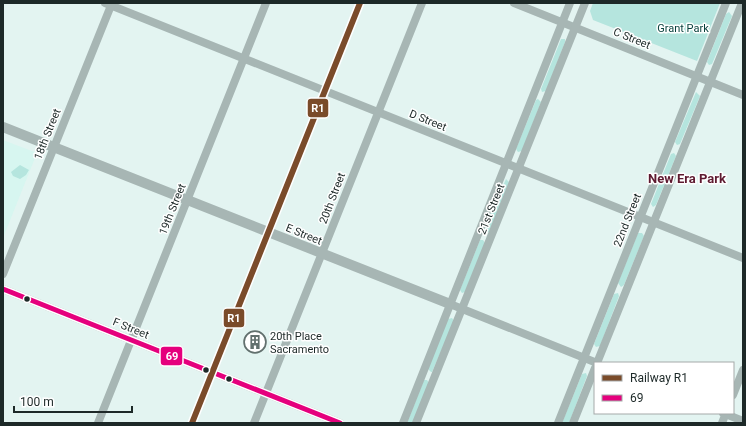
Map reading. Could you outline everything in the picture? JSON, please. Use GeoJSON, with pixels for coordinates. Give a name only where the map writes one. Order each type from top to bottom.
{"type":"FeatureCollection","features":[{"type":"Feature","properties":{"kind":"street","name":"19th Street"},"geometry":{"type":"LineString","coordinates":[[98,423],[266,3]]}},
{"type":"Feature","properties":{"kind":"street","name":"20th Street"},"geometry":{"type":"LineString","coordinates":[[254,423],[377,112],[422,3]]}},
{"type":"Feature","properties":{"kind":"street","name":"C Street"},"geometry":{"type":"LineString","coordinates":[[514,3],[743,95]]}},
{"type":"Feature","properties":{"kind":"street","name":"21st Street"},"geometry":{"type":"LineString","coordinates":[[403,423],[570,3]]}},
{"type":"Feature","properties":{"kind":"street","name":"21st Street"},"geometry":{"type":"LineString","coordinates":[[416,423],[585,3]]}},
{"type":"Feature","properties":{"kind":"street","name":"22nd Street"},"geometry":{"type":"LineString","coordinates":[[558,423],[726,3]]}},
{"type":"Feature","properties":{"kind":"street"},"geometry":{"type":"LineString","coordinates":[[597,362],[742,3]]}},
{"type":"Feature","properties":{"kind":"street","name":"D Street"},"geometry":{"type":"LineString","coordinates":[[109,4],[743,258]]}},
{"type":"Feature","properties":{"kind":"street","name":"18th Street"},"geometry":{"type":"LineString","coordinates":[[3,274],[109,4]]}},
{"type":"Feature","properties":{"kind":"street","name":"E Street"},"geometry":{"type":"LineString","coordinates":[[3,127],[594,362]]}},
{"type":"Feature","properties":{"kind":"street","name":"F Street"},"geometry":{"type":"LineString","coordinates":[[3,289],[340,423]]}},
{"type":"Feature","properties":{"kind":"street"},"geometry":{"type":"LineString","coordinates":[[573,423],[594,370]]}},
{"type":"Feature","properties":{"kind":"street"},"geometry":{"type":"LineString","coordinates":[[734,392],[743,370]]}},
{"type":"Feature","properties":{"kind":"street"},"geometry":{"type":"LineString","coordinates":[[727,414],[743,421]]}},
{"type":"Feature","properties":{"kind":"shaded area"},"geometry":{"type":"Polygon","coordinates":[[[3,140],[37,153],[3,238],[3,140]]]}},
{"type":"Feature","properties":{"kind":"green space","name":"Grant Park"},"geometry":{"type":"Polygon","coordinates":[[[593,3],[720,3],[697,61],[593,20],[590,11],[593,3]]]}},
{"type":"Feature","properties":{"kind":"green space"},"geometry":{"type":"Polygon","coordinates":[[[729,12],[732,16],[712,64],[709,65],[707,62],[726,14],[729,12]]]}},
{"type":"Feature","properties":{"kind":"green space"},"geometry":{"type":"Polygon","coordinates":[[[561,39],[565,39],[565,42],[546,91],[542,92],[541,89],[561,39]]]}},
{"type":"Feature","properties":{"kind":"green space"},"geometry":{"type":"Polygon","coordinates":[[[696,92],[700,96],[680,144],[677,145],[675,142],[696,92]]]}},
{"type":"Feature","properties":{"kind":"green space"},"geometry":{"type":"Polygon","coordinates":[[[538,99],[541,102],[522,151],[518,152],[516,149],[536,100],[538,99]]]}},
{"type":"Feature","properties":{"kind":"green space"},"geometry":{"type":"Polygon","coordinates":[[[674,153],[676,156],[656,205],[653,207],[651,204],[671,154],[674,153]]]}},
{"type":"Feature","properties":{"kind":"green space"},"geometry":{"type":"Polygon","coordinates":[[[20,165],[29,170],[26,175],[20,179],[13,176],[11,172],[20,165]]]}},
{"type":"Feature","properties":{"kind":"green space"},"geometry":{"type":"Polygon","coordinates":[[[506,179],[509,182],[489,232],[486,232],[484,229],[506,179]]]}},
{"type":"Feature","properties":{"kind":"green space"},"geometry":{"type":"Polygon","coordinates":[[[638,233],[642,233],[644,236],[624,285],[621,287],[618,283],[638,233]]]}},
{"type":"Feature","properties":{"kind":"green space"},"geometry":{"type":"Polygon","coordinates":[[[480,240],[483,240],[485,243],[465,292],[462,293],[460,290],[480,240]]]}},
{"type":"Feature","properties":{"kind":"green space"},"geometry":{"type":"Polygon","coordinates":[[[618,293],[619,296],[600,346],[596,347],[594,344],[614,294],[618,293]]]}},
{"type":"Feature","properties":{"kind":"green space"},"geometry":{"type":"Polygon","coordinates":[[[452,318],[454,321],[431,372],[428,369],[448,319],[452,318]]]}},
{"type":"Feature","properties":{"kind":"green space"},"geometry":{"type":"Polygon","coordinates":[[[586,373],[587,376],[569,423],[562,423],[582,374],[586,373]]]}},
{"type":"Feature","properties":{"kind":"green space"},"geometry":{"type":"Polygon","coordinates":[[[424,380],[427,380],[429,383],[413,423],[407,423],[424,380]]]}},
{"type":"Feature","properties":{"kind":"rail line","name":"R1"},"geometry":{"type":"LineString","coordinates":[[192,423],[360,3]]}},
{"type":"Feature","properties":{"kind":"transit line","name":"69"},"geometry":{"type":"LineString","coordinates":[[3,289],[340,423]]}},
{"type":"Feature","properties":{"kind":"place","name":"20th Place Sacramento"},"geometry":{"type":"Point","coordinates":[255,342]}},
{"type":"Feature","properties":{"kind":"district","name":"New Era Park"},"geometry":{"type":"Point","coordinates":[687,178]}}]}
